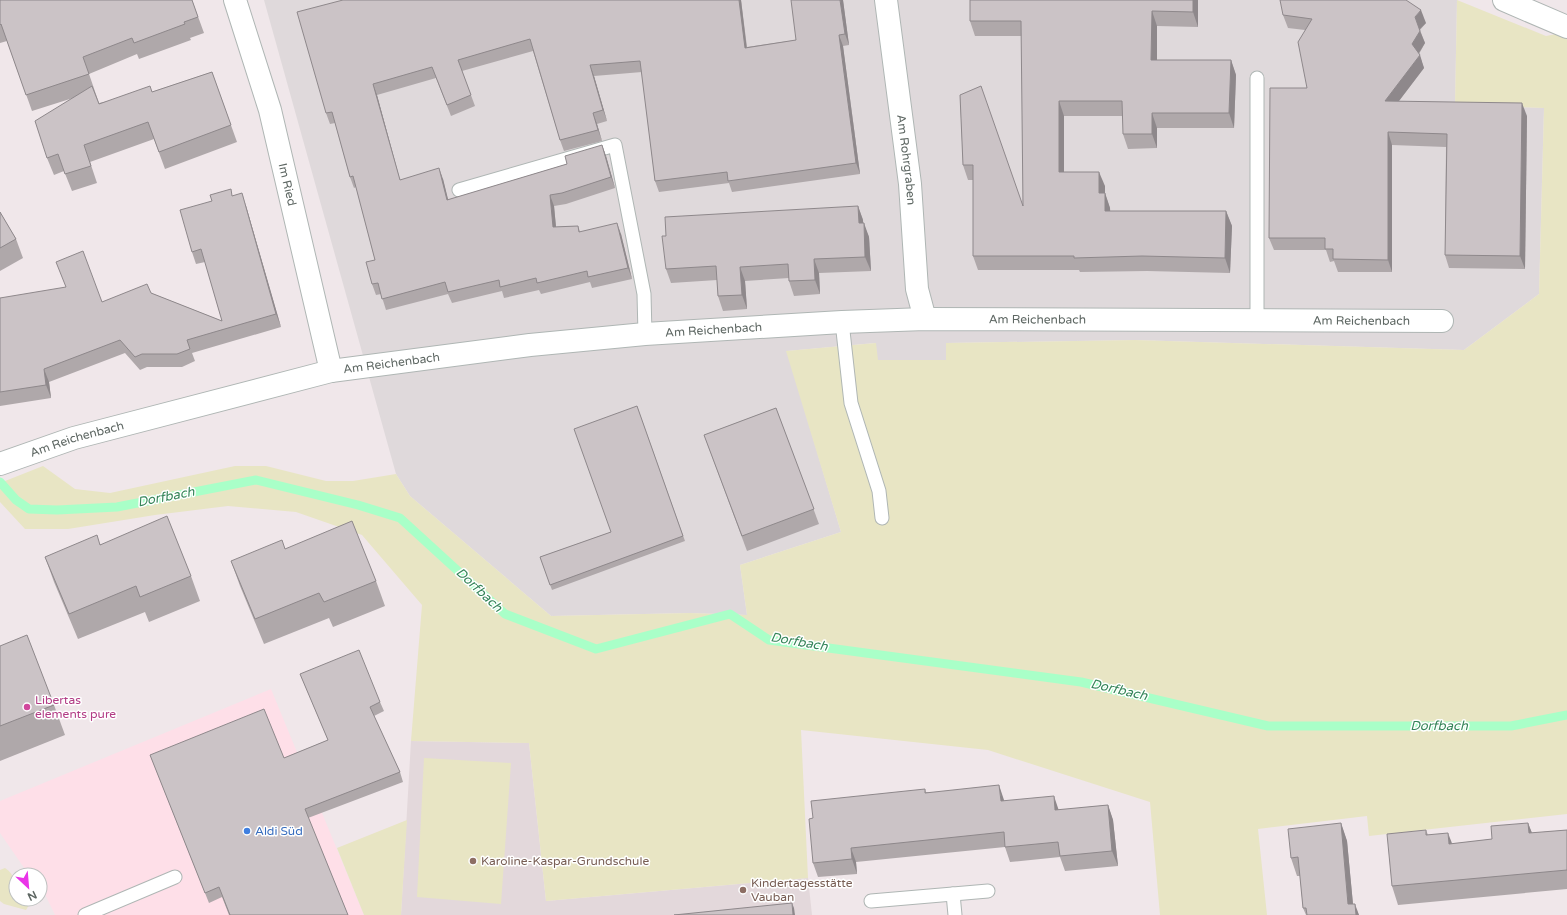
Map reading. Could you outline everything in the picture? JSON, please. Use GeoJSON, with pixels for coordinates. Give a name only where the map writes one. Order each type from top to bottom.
{"type":"FeatureCollection","features":[{"type":"Feature","properties":{"kind":"street","name":"Im Ried"},"geometry":{"type":"LineString","coordinates":[[235,0],[270,110],[331,371]]}},
{"type":"Feature","properties":{"kind":"street","name":"Am Rohrgraben"},"geometry":{"type":"LineString","coordinates":[[886,0],[910,184],[917,289],[925,319]]}},
{"type":"Feature","properties":{"kind":"street"},"geometry":{"type":"LineString","coordinates":[[1504,0],[1567,27]]}},
{"type":"Feature","properties":{"kind":"street","name":"Am Reichenbach"},"geometry":{"type":"LineString","coordinates":[[0,464],[74,438],[331,371],[530,345],[645,334],[842,322],[925,319],[1120,321],[1442,321]]}},
{"type":"Feature","properties":{"kind":"lane"},"geometry":{"type":"LineString","coordinates":[[1256,320],[1257,78]]}},
{"type":"Feature","properties":{"kind":"lane"},"geometry":{"type":"LineString","coordinates":[[459,190],[615,145],[644,294],[645,334]]}},
{"type":"Feature","properties":{"kind":"lane"},"geometry":{"type":"LineString","coordinates":[[842,322],[851,403],[879,491],[882,518]]}},
{"type":"Feature","properties":{"kind":"lane"},"geometry":{"type":"LineString","coordinates":[[85,915],[175,877]]}},
{"type":"Feature","properties":{"kind":"lane"},"geometry":{"type":"LineString","coordinates":[[871,901],[988,891]]}},
{"type":"Feature","properties":{"kind":"lane"},"geometry":{"type":"LineString","coordinates":[[953,894],[955,915]]}},
{"type":"Feature","properties":{"kind":"shaded area"},"geometry":{"type":"Polygon","coordinates":[[[264,0],[1457,0],[1455,105],[1544,108],[1539,294],[1464,350],[1135,340],[946,343],[946,360],[877,360],[875,343],[787,351],[841,532],[740,565],[747,615],[690,613],[551,616],[410,496],[396,474],[264,0]]]}},
{"type":"Feature","properties":{"kind":"shaded area"},"geometry":{"type":"Polygon","coordinates":[[[1457,0],[1546,36],[1567,32],[1567,814],[1369,836],[1367,816],[1258,829],[1267,915],[1160,915],[1150,802],[988,750],[801,730],[808,878],[546,901],[529,743],[411,741],[422,605],[362,535],[296,512],[228,506],[155,515],[68,529],[25,529],[0,502],[0,483],[43,466],[75,489],[110,493],[235,466],[266,466],[326,481],[353,481],[396,474],[410,496],[551,616],[690,613],[747,615],[740,565],[841,532],[786,351],[876,343],[878,360],[946,360],[946,343],[1135,340],[1464,350],[1539,294],[1544,108],[1455,105],[1457,0]]]}},
{"type":"Feature","properties":{"kind":"shaded area"},"geometry":{"type":"Polygon","coordinates":[[[271,689],[364,915],[55,915],[48,901],[48,867],[23,867],[0,833],[0,801],[271,689]]]}},
{"type":"Feature","properties":{"kind":"shaded area","name":"Karoline-Kaspar-Grundschule"},"geometry":{"type":"Polygon","coordinates":[[[411,741],[529,743],[546,901],[808,878],[812,915],[401,915],[411,741]]]}},
{"type":"Feature","properties":{"kind":"shaded area"},"geometry":{"type":"Polygon","coordinates":[[[424,758],[511,763],[501,904],[417,897],[424,758]]]}},
{"type":"Feature","properties":{"kind":"shaded area"},"geometry":{"type":"Polygon","coordinates":[[[407,820],[401,915],[364,915],[337,848],[407,820]]]}},
{"type":"Feature","properties":{"kind":"shaded area"},"geometry":{"type":"Polygon","coordinates":[[[5,868],[8,870],[8,905],[0,901],[0,870],[5,868]]]}},
{"type":"Feature","properties":{"kind":"shaded area"},"geometry":{"type":"Polygon","coordinates":[[[15,907],[28,907],[26,910],[15,907]]]}},
{"type":"Feature","properties":{"kind":"building"},"geometry":{"type":"Polygon","coordinates":[[[0,0],[192,0],[198,17],[184,22],[185,24],[134,43],[132,38],[83,57],[89,74],[26,95],[1,24],[0,25],[0,0]]]}},
{"type":"Feature","properties":{"kind":"building"},"geometry":{"type":"Polygon","coordinates":[[[343,0],[739,0],[745,48],[796,40],[791,0],[840,0],[845,34],[839,35],[856,163],[728,181],[727,172],[655,181],[640,61],[590,65],[603,110],[593,113],[598,130],[560,140],[530,39],[458,60],[471,95],[447,105],[432,67],[373,84],[400,180],[439,168],[447,200],[567,164],[565,156],[602,145],[611,177],[562,193],[550,195],[553,227],[578,226],[579,232],[617,223],[628,268],[588,277],[587,271],[537,283],[536,278],[500,287],[499,280],[448,292],[445,282],[382,299],[378,283],[372,284],[366,262],[375,260],[353,176],[350,177],[332,112],[326,113],[297,12],[343,0]]]}},
{"type":"Feature","properties":{"kind":"building"},"geometry":{"type":"Polygon","coordinates":[[[970,0],[1193,0],[1193,12],[1152,11],[1151,60],[1231,60],[1229,113],[1152,113],[1152,134],[1123,134],[1122,101],[1059,101],[1059,172],[1099,172],[1099,193],[1105,193],[1105,211],[1226,211],[1225,258],[1142,256],[1074,258],[1074,256],[973,256],[973,165],[963,165],[960,95],[981,86],[1023,206],[1021,21],[970,21],[970,0]]]}},
{"type":"Feature","properties":{"kind":"building"},"geometry":{"type":"Polygon","coordinates":[[[1280,0],[1406,0],[1421,10],[1415,17],[1420,31],[1412,44],[1420,55],[1385,101],[1522,103],[1520,256],[1445,255],[1447,134],[1388,132],[1388,260],[1333,259],[1333,249],[1325,249],[1325,238],[1269,238],[1270,88],[1307,88],[1298,42],[1312,19],[1283,15],[1280,0]]]}},
{"type":"Feature","properties":{"kind":"building"},"geometry":{"type":"Polygon","coordinates":[[[212,72],[231,125],[159,152],[148,122],[84,145],[91,166],[65,174],[58,154],[47,158],[35,121],[92,86],[99,104],[150,86],[152,92],[212,72]]]}},
{"type":"Feature","properties":{"kind":"building"},"geometry":{"type":"Polygon","coordinates":[[[231,189],[232,196],[242,193],[276,314],[187,340],[190,349],[177,354],[142,354],[135,357],[120,340],[44,369],[46,385],[0,392],[0,298],[66,287],[56,262],[83,251],[102,302],[147,284],[151,293],[222,321],[201,249],[192,252],[180,210],[212,201],[210,195],[231,189]]]}},
{"type":"Feature","properties":{"kind":"building"},"geometry":{"type":"Polygon","coordinates":[[[858,206],[859,223],[864,223],[865,257],[814,259],[815,280],[789,281],[788,264],[740,267],[742,295],[718,296],[716,266],[666,269],[662,236],[666,236],[665,217],[858,206]]]}},
{"type":"Feature","properties":{"kind":"building"},"geometry":{"type":"Polygon","coordinates":[[[0,212],[16,239],[0,248],[0,212]]]}},
{"type":"Feature","properties":{"kind":"building"},"geometry":{"type":"Polygon","coordinates":[[[637,406],[683,536],[550,585],[540,557],[611,532],[574,429],[637,406]]]}},
{"type":"Feature","properties":{"kind":"building"},"geometry":{"type":"Polygon","coordinates":[[[776,408],[814,509],[742,536],[704,435],[776,408]]]}},
{"type":"Feature","properties":{"kind":"building"},"geometry":{"type":"Polygon","coordinates":[[[167,516],[191,576],[140,597],[136,586],[69,614],[45,557],[97,535],[100,545],[167,516]]]}},
{"type":"Feature","properties":{"kind":"building"},"geometry":{"type":"Polygon","coordinates":[[[352,521],[376,581],[324,602],[319,593],[255,619],[231,561],[282,540],[285,549],[352,521]]]}},
{"type":"Feature","properties":{"kind":"building"},"geometry":{"type":"Polygon","coordinates":[[[27,635],[54,705],[0,726],[0,646],[27,635]]]}},
{"type":"Feature","properties":{"kind":"building","name":"Aldi Süd"},"geometry":{"type":"Polygon","coordinates":[[[359,650],[380,702],[370,707],[400,772],[305,809],[348,915],[230,915],[219,887],[205,893],[150,755],[264,709],[284,758],[328,740],[300,674],[359,650]]]}},
{"type":"Feature","properties":{"kind":"building"},"geometry":{"type":"Polygon","coordinates":[[[999,785],[1001,801],[1054,796],[1055,810],[1108,805],[1112,851],[1060,856],[1058,842],[1005,847],[1004,832],[851,848],[852,859],[813,863],[809,819],[813,818],[811,801],[925,789],[925,793],[999,785]]]}},
{"type":"Feature","properties":{"kind":"building"},"geometry":{"type":"Polygon","coordinates":[[[1341,823],[1348,904],[1355,904],[1356,915],[1307,915],[1306,908],[1303,908],[1298,857],[1291,858],[1288,829],[1341,823]]]}},
{"type":"Feature","properties":{"kind":"building"},"geometry":{"type":"Polygon","coordinates":[[[1528,823],[1529,833],[1567,830],[1567,870],[1392,886],[1387,834],[1426,830],[1426,835],[1448,833],[1449,844],[1492,839],[1491,826],[1528,823]]]}},
{"type":"Feature","properties":{"kind":"building"},"geometry":{"type":"Polygon","coordinates":[[[792,903],[793,915],[674,915],[792,903]]]}},
{"type":"Feature","properties":{"kind":"waterway","name":"Dorfbach"},"geometry":{"type":"LineString","coordinates":[[0,482],[16,500],[29,509],[57,510],[117,507],[256,480],[358,505],[400,518],[505,614],[596,649],[730,614],[769,640],[1081,682],[1268,726],[1511,726],[1567,715]]}},
{"type":"Feature","properties":{"kind":"place","name":"Libertas elements pure"},"geometry":{"type":"Point","coordinates":[27,707]}},
{"type":"Feature","properties":{"kind":"place","name":"Aldi Süd"},"geometry":{"type":"Point","coordinates":[247,831]}},
{"type":"Feature","properties":{"kind":"place","name":"Karoline-Kaspar-Grundschule"},"geometry":{"type":"Point","coordinates":[473,861]}},
{"type":"Feature","properties":{"kind":"place","name":"Kindertagesstätte Vauban"},"geometry":{"type":"Point","coordinates":[743,890]}}]}
